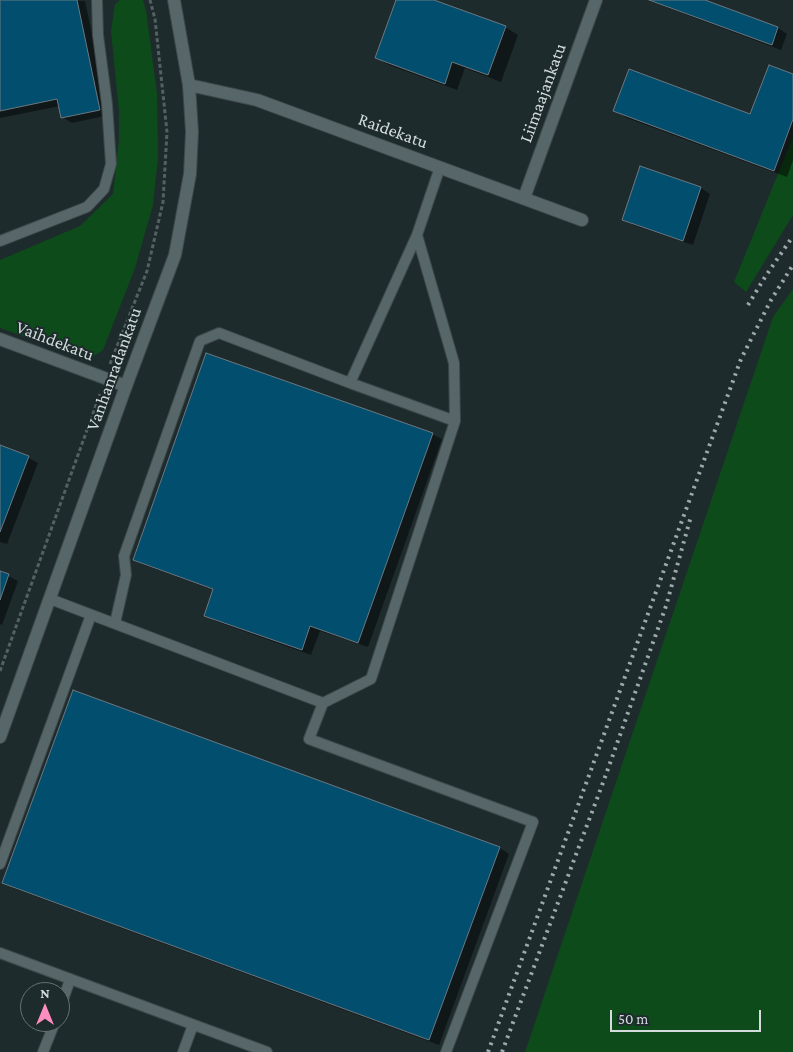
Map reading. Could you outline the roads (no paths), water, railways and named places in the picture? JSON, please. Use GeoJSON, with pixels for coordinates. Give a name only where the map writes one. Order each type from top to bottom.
{"type":"FeatureCollection","features":[{"type":"Feature","properties":{"kind":"street","name":"Vanhanradankatu"},"geometry":{"type":"LineString","coordinates":[[0,737],[175,255],[190,174],[192,132],[188,85],[174,0]]}},
{"type":"Feature","properties":{"kind":"street","name":"Liimaajankatu"},"geometry":{"type":"LineString","coordinates":[[524,198],[596,0]]}},
{"type":"Feature","properties":{"kind":"street","name":"Raidekatu"},"geometry":{"type":"LineString","coordinates":[[188,85],[258,100],[582,220]]}},
{"type":"Feature","properties":{"kind":"street","name":"Vaihdekatu"},"geometry":{"type":"LineString","coordinates":[[0,339],[126,386]]}},
{"type":"Feature","properties":{"kind":"lane"},"geometry":{"type":"LineString","coordinates":[[0,241],[87,207],[104,188],[111,164],[107,104],[98,35],[97,0]]}},
{"type":"Feature","properties":{"kind":"lane"},"geometry":{"type":"LineString","coordinates":[[350,383],[418,235],[440,167]]}},
{"type":"Feature","properties":{"kind":"lane"},"geometry":{"type":"LineString","coordinates":[[418,235],[454,363],[455,421],[370,679],[322,703],[309,739],[533,822],[446,1052]]}},
{"type":"Feature","properties":{"kind":"lane"},"geometry":{"type":"LineString","coordinates":[[115,623],[126,575],[124,556],[200,341],[219,333],[455,421]]}},
{"type":"Feature","properties":{"kind":"lane"},"geometry":{"type":"LineString","coordinates":[[50,599],[322,703]]}},
{"type":"Feature","properties":{"kind":"lane"},"geometry":{"type":"LineString","coordinates":[[0,864],[91,615]]}},
{"type":"Feature","properties":{"kind":"lane"},"geometry":{"type":"LineString","coordinates":[[0,953],[267,1052]]}},
{"type":"Feature","properties":{"kind":"lane"},"geometry":{"type":"LineString","coordinates":[[183,1052],[193,1025]]}},
{"type":"Feature","properties":{"kind":"lane"},"geometry":{"type":"LineString","coordinates":[[45,1052],[52,1032]]}},
{"type":"Feature","properties":{"kind":"railway"},"geometry":{"type":"LineString","coordinates":[[748,305],[793,236]]}},
{"type":"Feature","properties":{"kind":"railway"},"geometry":{"type":"LineString","coordinates":[[488,1052],[741,359],[771,300],[793,265]]}},
{"type":"Feature","properties":{"kind":"railway"},"geometry":{"type":"LineString","coordinates":[[502,1052],[604,780],[666,606],[691,516]]}}]}
